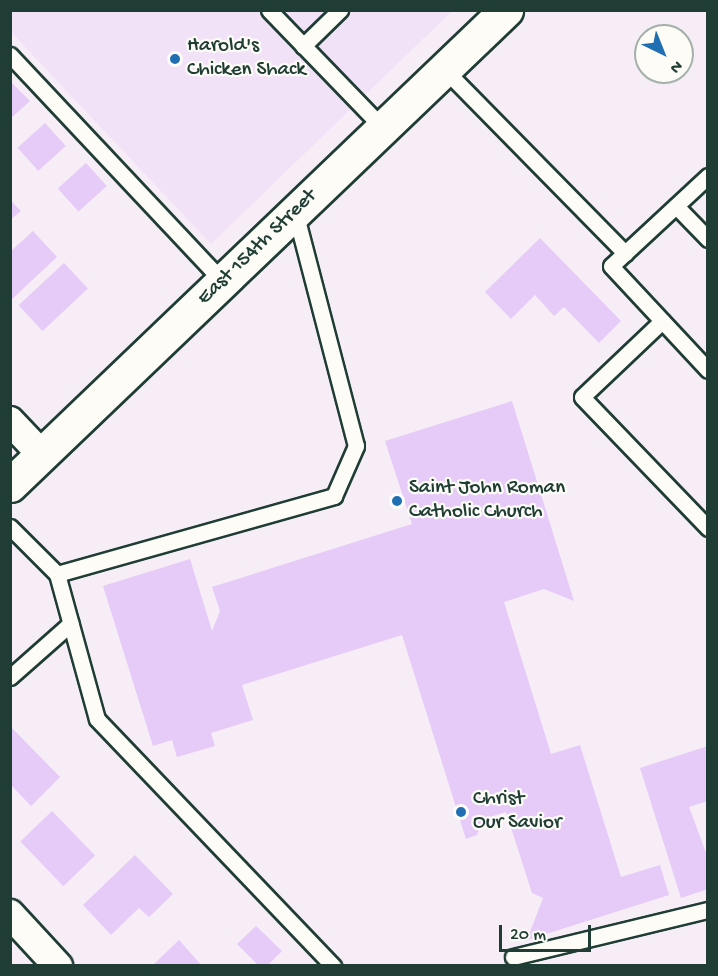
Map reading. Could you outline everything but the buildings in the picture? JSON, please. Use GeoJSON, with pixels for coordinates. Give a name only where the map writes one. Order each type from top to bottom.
{"type":"FeatureCollection","features":[{"type":"Feature","properties":{"kind":"street","name":"East 154th Street"},"geometry":{"type":"LineString","coordinates":[[10,485],[506,10]]}},
{"type":"Feature","properties":{"kind":"street"},"geometry":{"type":"LineString","coordinates":[[10,421],[42,455]]}},
{"type":"Feature","properties":{"kind":"street"},"geometry":{"type":"LineString","coordinates":[[10,914],[58,966]]}},
{"type":"Feature","properties":{"kind":"lane"},"geometry":{"type":"LineString","coordinates":[[269,10],[383,128]]}},
{"type":"Feature","properties":{"kind":"lane"},"geometry":{"type":"LineString","coordinates":[[303,46],[340,10]]}},
{"type":"Feature","properties":{"kind":"lane"},"geometry":{"type":"LineString","coordinates":[[10,55],[223,282]]}},
{"type":"Feature","properties":{"kind":"lane"},"geometry":{"type":"LineString","coordinates":[[445,69],[625,253]]}},
{"type":"Feature","properties":{"kind":"lane"},"geometry":{"type":"LineString","coordinates":[[708,176],[611,266],[708,370]]}},
{"type":"Feature","properties":{"kind":"lane"},"geometry":{"type":"LineString","coordinates":[[676,206],[708,239]]}},
{"type":"Feature","properties":{"kind":"lane"},"geometry":{"type":"LineString","coordinates":[[57,574],[334,496],[356,446],[295,212]]}},
{"type":"Feature","properties":{"kind":"lane"},"geometry":{"type":"LineString","coordinates":[[662,321],[582,397],[708,528]]}},
{"type":"Feature","properties":{"kind":"lane"},"geometry":{"type":"LineString","coordinates":[[10,527],[57,574],[97,719],[333,966]]}},
{"type":"Feature","properties":{"kind":"lane"},"geometry":{"type":"LineString","coordinates":[[10,677],[71,623]]}},
{"type":"Feature","properties":{"kind":"lane"},"geometry":{"type":"LineString","coordinates":[[513,957],[708,910]]}},
{"type":"Feature","properties":{"kind":"shaded area"},"geometry":{"type":"Polygon","coordinates":[[[11,11],[452,11],[211,244],[11,32],[11,11]]]}},
{"type":"Feature","properties":{"kind":"place","name":"Harold's Chicken Shack"},"geometry":{"type":"Point","coordinates":[175,59]}},
{"type":"Feature","properties":{"kind":"place","name":"Saint John Roman Catholic Church"},"geometry":{"type":"Point","coordinates":[397,501]}},
{"type":"Feature","properties":{"kind":"place","name":"Christ Our Savior"},"geometry":{"type":"Point","coordinates":[461,812]}}]}
